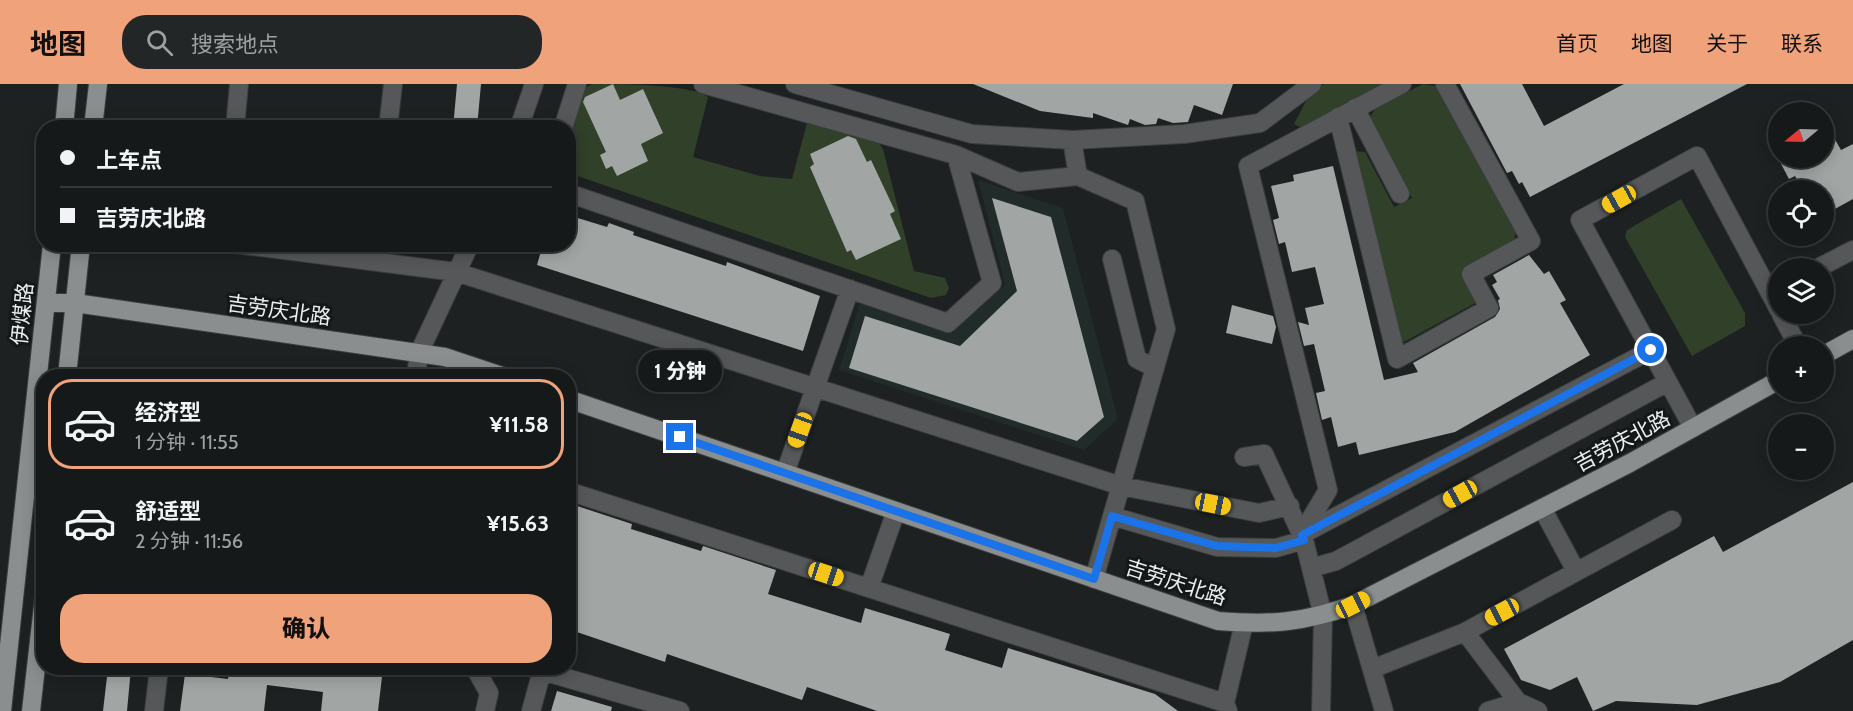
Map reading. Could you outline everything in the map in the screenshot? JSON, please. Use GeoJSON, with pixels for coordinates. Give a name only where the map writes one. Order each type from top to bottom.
{"type":"FeatureCollection","features":[{"type":"Feature","properties":{"kind":"main road"},"geometry":{"type":"LineString","coordinates":[[65,120],[68,84]]}},
{"type":"Feature","properties":{"kind":"main road"},"geometry":{"type":"LineString","coordinates":[[94,120],[98,84]]}},
{"type":"Feature","properties":{"kind":"main road","name":"伊煤路"},"geometry":{"type":"LineString","coordinates":[[39,369],[51,252]]}},
{"type":"Feature","properties":{"kind":"main road"},"geometry":{"type":"LineString","coordinates":[[68,369],[80,252]]}},
{"type":"Feature","properties":{"kind":"main road","name":"吉劳庆北路"},"geometry":{"type":"LineString","coordinates":[[46,303],[75,303],[419,353],[445,357],[481,369]]}},
{"type":"Feature","properties":{"kind":"main road"},"geometry":{"type":"LineString","coordinates":[[1834,349],[1853,339]]}},
{"type":"Feature","properties":{"kind":"main road","name":"吉劳庆北路"},"geometry":{"type":"LineString","coordinates":[[576,402],[1218,621],[1267,625],[1323,616],[1353,605],[1542,508],[1768,386]]}},
{"type":"Feature","properties":{"kind":"main road","name":"伊煤路"},"geometry":{"type":"LineString","coordinates":[[2,711],[36,396]]}},
{"type":"Feature","properties":{"kind":"main road"},"geometry":{"type":"LineString","coordinates":[[32,711],[37,675]]}},
{"type":"Feature","properties":{"kind":"lane"},"geometry":{"type":"LineString","coordinates":[[236,120],[239,84]]}},
{"type":"Feature","properties":{"kind":"lane"},"geometry":{"type":"LineString","coordinates":[[389,120],[393,84]]}},
{"type":"Feature","properties":{"kind":"lane"},"geometry":{"type":"LineString","coordinates":[[522,120],[534,84]]}},
{"type":"Feature","properties":{"kind":"lane"},"geometry":{"type":"LineString","coordinates":[[566,120],[577,84]]}},
{"type":"Feature","properties":{"kind":"lane"},"geometry":{"type":"LineString","coordinates":[[703,84],[956,155],[1018,183],[1078,176],[1135,201],[1166,329],[1094,579]]}},
{"type":"Feature","properties":{"kind":"lane"},"geometry":{"type":"LineString","coordinates":[[795,84],[972,134],[1072,140],[1184,134],[1260,123],[1312,84]]}},
{"type":"Feature","properties":{"kind":"lane"},"geometry":{"type":"LineString","coordinates":[[1303,537],[1328,490],[1248,166],[1402,84]]}},
{"type":"Feature","properties":{"kind":"lane"},"geometry":{"type":"LineString","coordinates":[[1338,117],[1397,359],[1489,308],[1471,274],[1531,241],[1445,84]]}},
{"type":"Feature","properties":{"kind":"lane"},"geometry":{"type":"LineString","coordinates":[[1355,108],[1400,194]]}},
{"type":"Feature","properties":{"kind":"lane"},"geometry":{"type":"LineString","coordinates":[[1072,140],[1078,176]]}},
{"type":"Feature","properties":{"kind":"lane"},"geometry":{"type":"LineString","coordinates":[[576,196],[948,323],[992,283],[956,155]]}},
{"type":"Feature","properties":{"kind":"lane"},"geometry":{"type":"LineString","coordinates":[[1693,428],[1580,220],[1697,156],[1768,286]]}},
{"type":"Feature","properties":{"kind":"lane"},"geometry":{"type":"LineString","coordinates":[[1834,260],[1853,250]]}},
{"type":"Feature","properties":{"kind":"lane"},"geometry":{"type":"LineString","coordinates":[[299,252],[456,272],[1121,486],[1259,513],[1290,506]]}},
{"type":"Feature","properties":{"kind":"lane"},"geometry":{"type":"LineString","coordinates":[[417,369],[419,353],[466,252]]}},
{"type":"Feature","properties":{"kind":"lane"},"geometry":{"type":"LineString","coordinates":[[1112,259],[1137,359],[1155,368]]}},
{"type":"Feature","properties":{"kind":"lane"},"geometry":{"type":"LineString","coordinates":[[785,473],[850,290]]}},
{"type":"Feature","properties":{"kind":"lane"},"geometry":{"type":"LineString","coordinates":[[1112,516],[1217,546],[1276,548],[1303,537],[1651,350]]}},
{"type":"Feature","properties":{"kind":"lane"},"geometry":{"type":"LineString","coordinates":[[1311,568],[1336,561],[1668,382]]}},
{"type":"Feature","properties":{"kind":"lane"},"geometry":{"type":"LineString","coordinates":[[1244,457],[1264,454],[1303,537],[1323,616],[1321,711]]}},
{"type":"Feature","properties":{"kind":"lane"},"geometry":{"type":"LineString","coordinates":[[576,494],[1226,707],[1244,623]]}},
{"type":"Feature","properties":{"kind":"lane"},"geometry":{"type":"LineString","coordinates":[[1542,508],[1576,571]]}},
{"type":"Feature","properties":{"kind":"lane"},"geometry":{"type":"LineString","coordinates":[[869,588],[896,511]]}},
{"type":"Feature","properties":{"kind":"lane"},"geometry":{"type":"LineString","coordinates":[[1372,669],[1465,632],[1672,520]]}},
{"type":"Feature","properties":{"kind":"lane"},"geometry":{"type":"LineString","coordinates":[[1353,605],[1384,711]]}},
{"type":"Feature","properties":{"kind":"lane"},"geometry":{"type":"LineString","coordinates":[[1465,632],[1518,702],[1538,711]]}},
{"type":"Feature","properties":{"kind":"lane"},"geometry":{"type":"LineString","coordinates":[[154,711],[158,675]]}},
{"type":"Feature","properties":{"kind":"lane"},"geometry":{"type":"LineString","coordinates":[[479,675],[489,693],[484,711]]}},
{"type":"Feature","properties":{"kind":"lane"},"geometry":{"type":"LineString","coordinates":[[531,711],[536,675]]}},
{"type":"Feature","properties":{"kind":"lane"},"geometry":{"type":"LineString","coordinates":[[557,675],[671,710]]}},
{"type":"Feature","properties":{"kind":"lane"},"geometry":{"type":"LineString","coordinates":[[1488,711],[1518,702]]}},
{"type":"Feature","properties":{"kind":"shaded area"},"geometry":{"type":"Polygon","coordinates":[[[978,180],[1063,208],[1118,419],[1084,450],[839,370],[860,303],[952,333],[1005,285],[978,180]]]}},
{"type":"Feature","properties":{"kind":"green space"},"geometry":{"type":"Polygon","coordinates":[[[592,84],[636,85],[686,89],[708,97],[693,157],[760,176],[792,179],[807,123],[814,122],[877,141],[883,149],[914,271],[945,278],[949,288],[946,295],[931,298],[576,175],[576,120],[573,120],[582,90],[592,84]]]}},
{"type":"Feature","properties":{"kind":"green space"},"geometry":{"type":"Polygon","coordinates":[[[1324,84],[1384,84],[1302,128],[1294,124],[1309,95],[1324,84]]]}},
{"type":"Feature","properties":{"kind":"green space"},"geometry":{"type":"Polygon","coordinates":[[[1423,84],[1437,86],[1516,231],[1514,240],[1462,269],[1479,301],[1402,343],[1353,151],[1365,152],[1394,207],[1412,198],[1370,117],[1376,108],[1423,84]]]}},
{"type":"Feature","properties":{"kind":"green space"},"geometry":{"type":"Polygon","coordinates":[[[1681,199],[1745,313],[1745,326],[1692,356],[1625,237],[1627,230],[1681,199]]]}},
{"type":"Feature","properties":{"kind":"building"},"geometry":{"type":"Polygon","coordinates":[[[457,84],[481,84],[478,120],[454,120],[457,84]]]}},
{"type":"Feature","properties":{"kind":"building"},"geometry":{"type":"Polygon","coordinates":[[[613,84],[620,100],[643,89],[663,133],[641,144],[648,161],[617,176],[612,166],[606,169],[600,155],[606,152],[583,102],[585,97],[613,84]]]}},
{"type":"Feature","properties":{"kind":"building"},"geometry":{"type":"Polygon","coordinates":[[[973,84],[1233,84],[1222,115],[1194,105],[1188,122],[1173,123],[1158,118],[1156,124],[1145,125],[1130,119],[1128,125],[1093,113],[1093,118],[1040,111],[973,84]]]}},
{"type":"Feature","properties":{"kind":"building"},"geometry":{"type":"Polygon","coordinates":[[[1460,84],[1522,84],[1544,126],[1624,84],[1747,84],[1530,197],[1522,182],[1519,184],[1512,171],[1507,173],[1460,84]]]}},
{"type":"Feature","properties":{"kind":"building"},"geometry":{"type":"Polygon","coordinates":[[[848,136],[856,139],[867,162],[871,160],[895,211],[890,214],[901,239],[856,260],[851,250],[847,252],[810,167],[814,164],[810,154],[848,136]]]}},
{"type":"Feature","properties":{"kind":"building"},"geometry":{"type":"Polygon","coordinates":[[[1834,138],[1841,150],[1853,144],[1853,199],[1834,209],[1834,180],[1797,180],[1795,176],[1789,179],[1783,168],[1834,168],[1834,138]]]}},
{"type":"Feature","properties":{"kind":"building"},"geometry":{"type":"Polygon","coordinates":[[[1333,166],[1384,380],[1418,372],[1413,363],[1495,317],[1500,309],[1498,300],[1500,299],[1492,285],[1497,282],[1493,275],[1529,255],[1544,274],[1549,271],[1566,300],[1560,303],[1590,355],[1455,432],[1359,455],[1356,442],[1338,447],[1331,417],[1322,420],[1316,393],[1325,391],[1314,344],[1304,346],[1298,322],[1309,325],[1305,308],[1324,304],[1315,267],[1292,272],[1285,242],[1279,244],[1273,220],[1279,218],[1271,186],[1294,181],[1293,175],[1333,166]]]}},
{"type":"Feature","properties":{"kind":"building"},"geometry":{"type":"Polygon","coordinates":[[[992,198],[1051,217],[1104,417],[1077,441],[849,368],[865,316],[960,346],[1017,291],[992,198]]]}},
{"type":"Feature","properties":{"kind":"building"},"geometry":{"type":"Polygon","coordinates":[[[576,217],[607,227],[609,223],[634,232],[633,235],[726,266],[727,262],[820,296],[803,351],[537,265],[541,252],[576,252],[576,217]]]}},
{"type":"Feature","properties":{"kind":"building"},"geometry":{"type":"Polygon","coordinates":[[[1232,305],[1273,316],[1276,327],[1272,344],[1226,333],[1232,305]]]}},
{"type":"Feature","properties":{"kind":"building"},"geometry":{"type":"Polygon","coordinates":[[[1853,482],[1853,640],[1780,682],[1697,705],[1616,701],[1593,711],[1577,677],[1550,690],[1521,680],[1504,649],[1714,536],[1723,552],[1853,482]]]}},
{"type":"Feature","properties":{"kind":"building"},"geometry":{"type":"Polygon","coordinates":[[[576,506],[632,524],[631,529],[701,551],[703,546],[776,570],[768,594],[861,623],[865,608],[950,634],[945,650],[1002,668],[1008,648],[1155,694],[1178,711],[877,711],[807,687],[802,700],[667,654],[665,662],[576,632],[576,506]]]}},
{"type":"Feature","properties":{"kind":"building"},"geometry":{"type":"Polygon","coordinates":[[[107,675],[130,675],[127,711],[103,711],[107,675]]]}},
{"type":"Feature","properties":{"kind":"building"},"geometry":{"type":"Polygon","coordinates":[[[185,675],[228,679],[228,675],[382,675],[378,711],[321,711],[323,692],[267,685],[264,711],[180,711],[185,675]]]}},
{"type":"Feature","properties":{"kind":"building"},"geometry":{"type":"Polygon","coordinates":[[[557,691],[612,707],[611,711],[551,711],[557,691]]]}},
{"type":"Feature","properties":{"kind":"route"},"geometry":{"type":"LineString","coordinates":[[680,437],[1094,579],[1112,516],[1217,546],[1276,548],[1304,540],[1302,535],[1651,350]]}}]}
